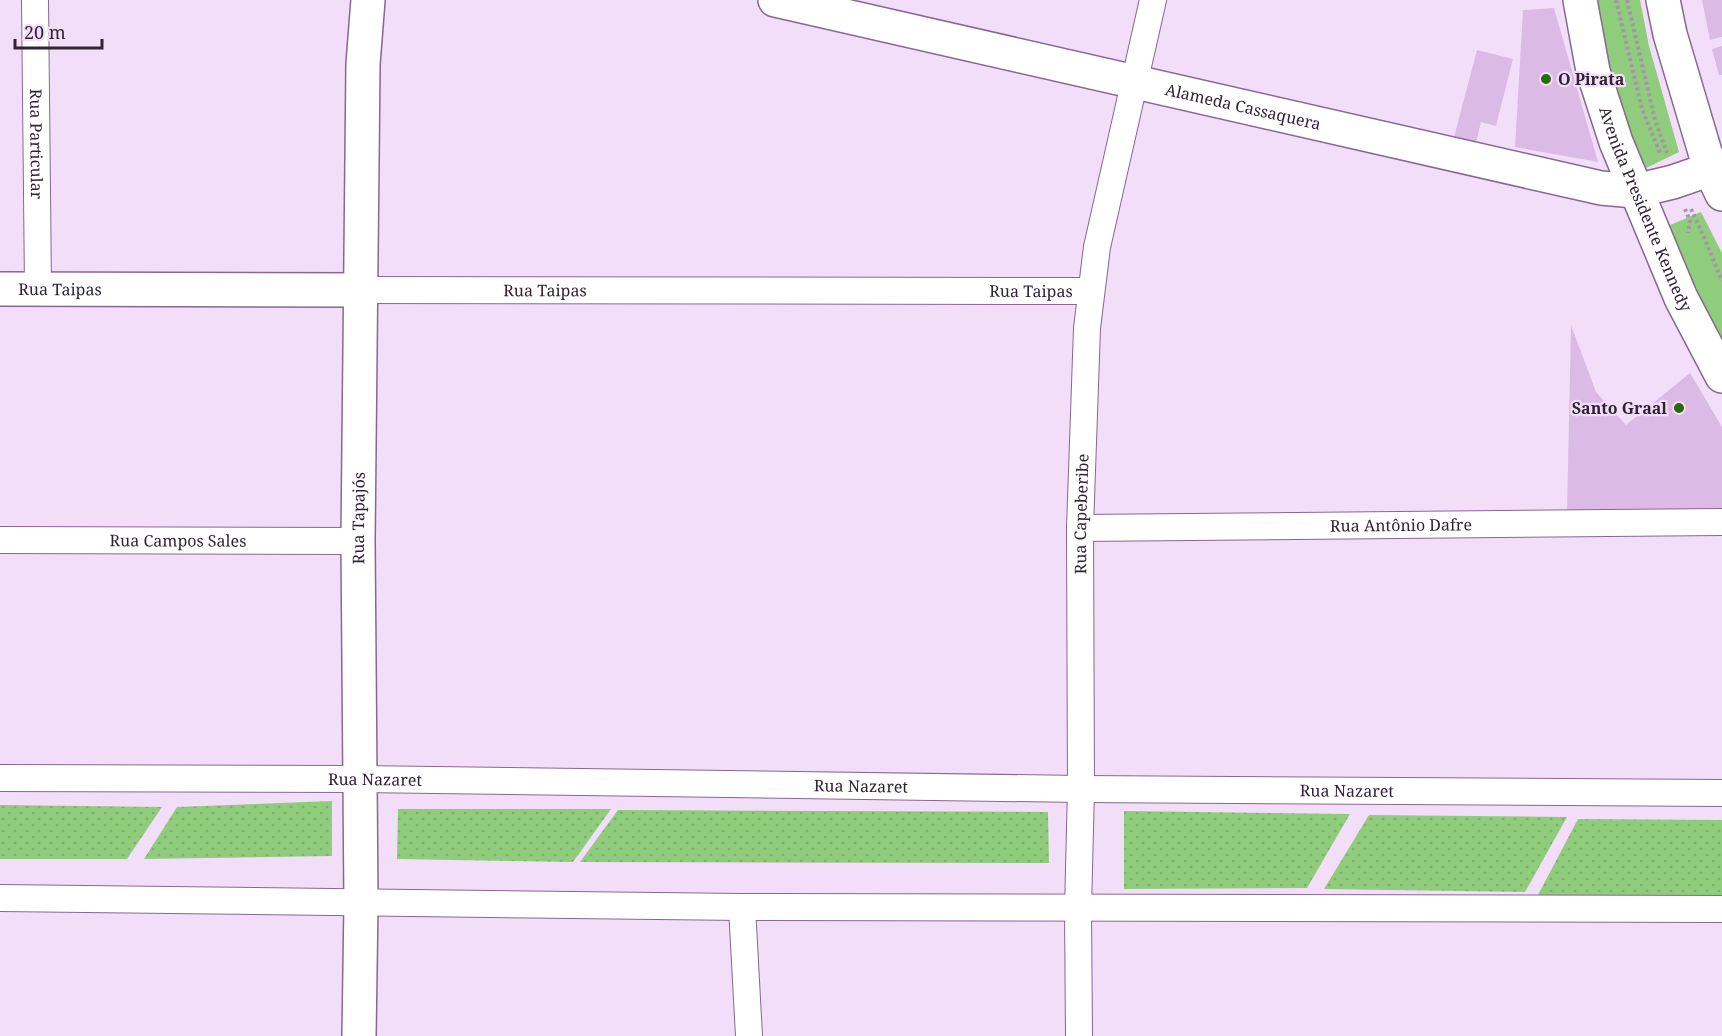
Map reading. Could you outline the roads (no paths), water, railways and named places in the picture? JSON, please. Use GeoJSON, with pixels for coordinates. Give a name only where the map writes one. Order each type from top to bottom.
{"type":"FeatureCollection","features":[{"type":"Feature","properties":{"kind":"street","name":"Rua Particular"},"geometry":{"type":"LineString","coordinates":[[35,0],[38,289]]}},
{"type":"Feature","properties":{"kind":"street","name":"Rua Tapajós"},"geometry":{"type":"LineString","coordinates":[[359,1036],[361,903],[358,541],[363,64],[368,0]]}},
{"type":"Feature","properties":{"kind":"street","name":"Alameda Cassaquera"},"geometry":{"type":"LineString","coordinates":[[775,0],[1135,81],[1548,178],[1601,188],[1635,191],[1673,182],[1718,176]]}},
{"type":"Feature","properties":{"kind":"street","name":"Rua Capeberibe"},"geometry":{"type":"LineString","coordinates":[[1079,1036],[1080,528],[1087,328],[1097,247],[1153,0]]}},
{"type":"Feature","properties":{"kind":"street","name":"Avenida Presidente Kennedy"},"geometry":{"type":"LineString","coordinates":[[1580,0],[1593,71],[1616,142],[1681,298],[1722,376]]}},
{"type":"Feature","properties":{"kind":"street"},"geometry":{"type":"LineString","coordinates":[[1663,0],[1670,34],[1718,176]]}},
{"type":"Feature","properties":{"kind":"street","name":"Rua Taipas"},"geometry":{"type":"LineString","coordinates":[[0,289],[1091,291]]}},
{"type":"Feature","properties":{"kind":"street","name":"Rua Antônio Dafre"},"geometry":{"type":"LineString","coordinates":[[1080,528],[1722,522]]}},
{"type":"Feature","properties":{"kind":"street","name":"Rua Campos Sales"},"geometry":{"type":"LineString","coordinates":[[0,540],[358,541]]}},
{"type":"Feature","properties":{"kind":"street","name":"Rua Nazaret"},"geometry":{"type":"LineString","coordinates":[[0,778],[360,779],[1081,789],[1722,793]]}},
{"type":"Feature","properties":{"kind":"street"},"geometry":{"type":"LineString","coordinates":[[0,898],[742,907],[1722,909]]}},
{"type":"Feature","properties":{"kind":"street"},"geometry":{"type":"LineString","coordinates":[[742,907],[749,1036]]}},
{"type":"Feature","properties":{"kind":"place","name":"O Pirata"},"geometry":{"type":"Point","coordinates":[1546,79]}},
{"type":"Feature","properties":{"kind":"place","name":"Santo Graal"},"geometry":{"type":"Point","coordinates":[1679,408]}}]}
